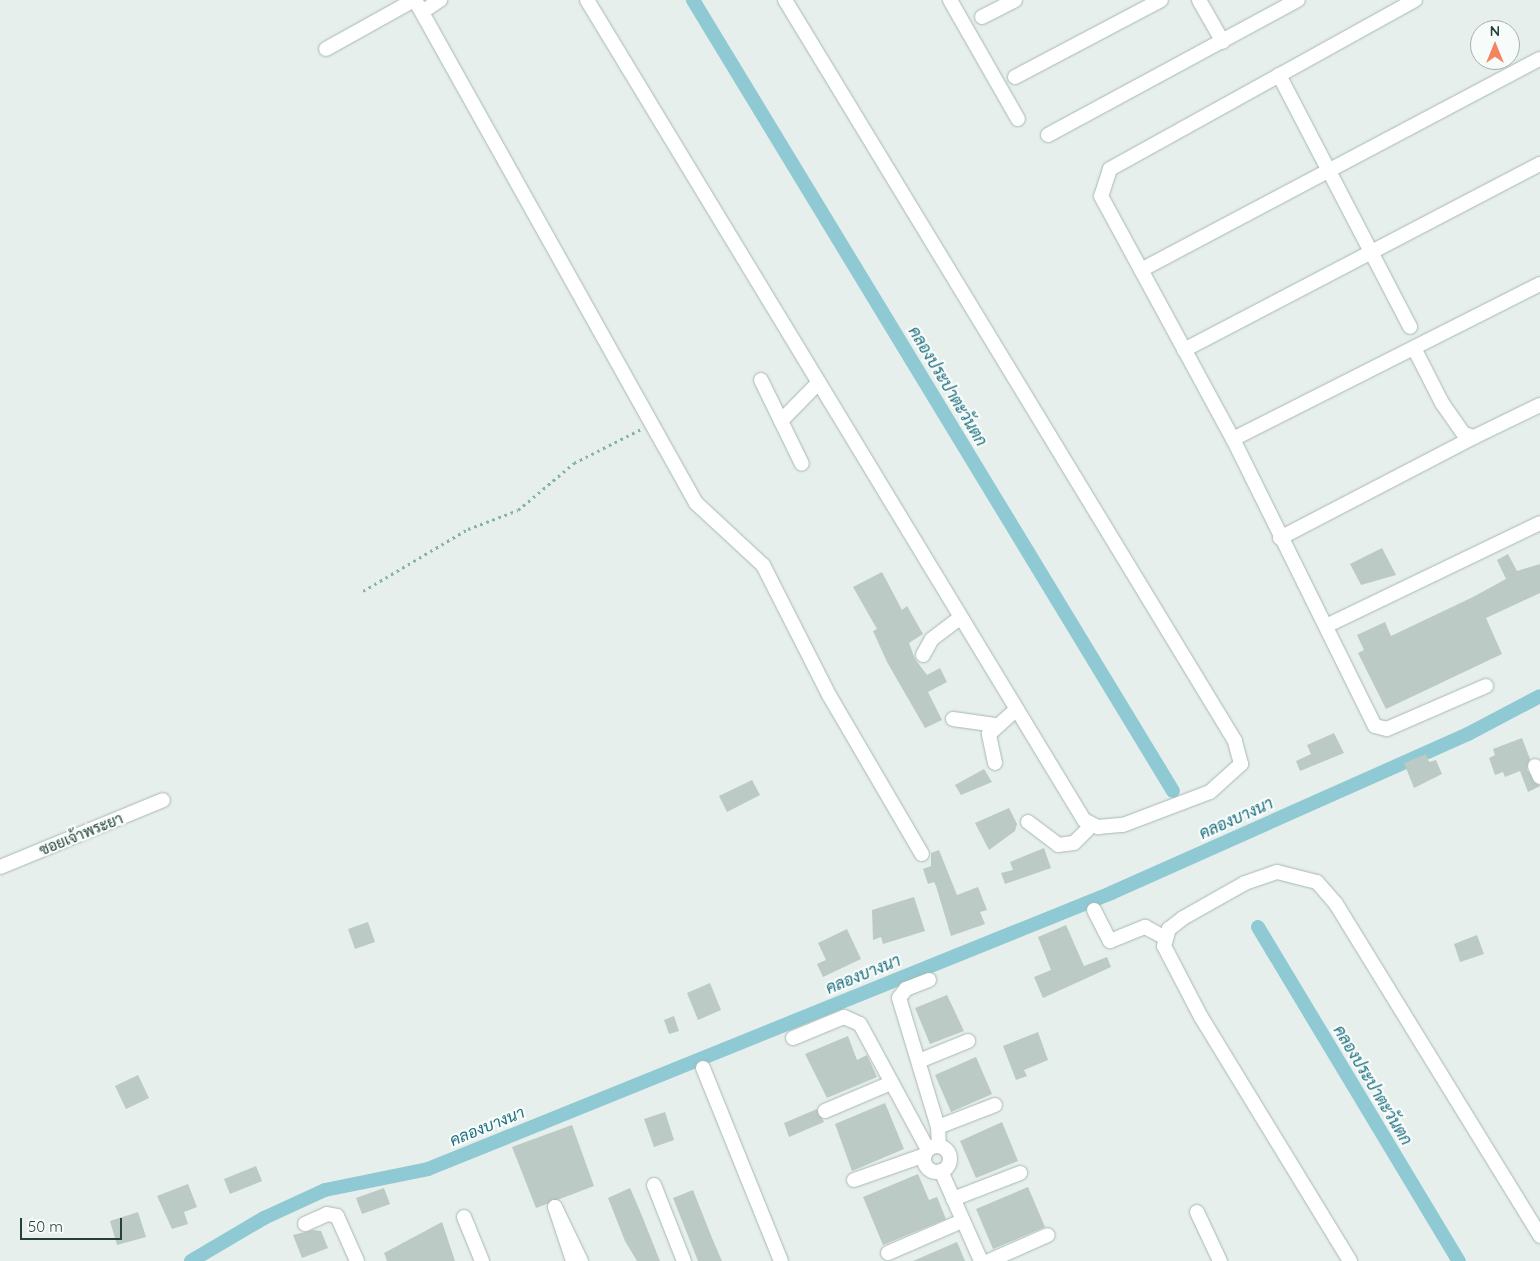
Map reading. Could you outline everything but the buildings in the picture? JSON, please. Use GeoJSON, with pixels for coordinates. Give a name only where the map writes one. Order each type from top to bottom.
{"type":"FeatureCollection","features":[{"type":"Feature","properties":{"kind":"street"},"geometry":{"type":"LineString","coordinates":[[326,49],[417,4],[440,0]]}},
{"type":"Feature","properties":{"kind":"street"},"geometry":{"type":"LineString","coordinates":[[587,0],[1016,710],[1092,825]]}},
{"type":"Feature","properties":{"kind":"street"},"geometry":{"type":"LineString","coordinates":[[785,0],[1235,741],[1241,764],[1210,792],[1123,825],[1092,825],[1074,843],[1058,846],[1028,822]]}},
{"type":"Feature","properties":{"kind":"street"},"geometry":{"type":"LineString","coordinates":[[950,0],[1018,119]]}},
{"type":"Feature","properties":{"kind":"street"},"geometry":{"type":"LineString","coordinates":[[982,17],[1015,0]]}},
{"type":"Feature","properties":{"kind":"street"},"geometry":{"type":"LineString","coordinates":[[1015,77],[1160,0]]}},
{"type":"Feature","properties":{"kind":"street"},"geometry":{"type":"LineString","coordinates":[[1199,0],[1223,42]]}},
{"type":"Feature","properties":{"kind":"street"},"geometry":{"type":"LineString","coordinates":[[1048,135],[1298,0]]}},
{"type":"Feature","properties":{"kind":"street"},"geometry":{"type":"LineString","coordinates":[[1415,0],[1106,173],[1101,196],[1233,439],[1280,538],[1380,729],[1486,686]]}},
{"type":"Feature","properties":{"kind":"street"},"geometry":{"type":"LineString","coordinates":[[417,4],[650,424],[696,503],[763,565],[829,695],[922,854]]}},
{"type":"Feature","properties":{"kind":"street"},"geometry":{"type":"LineString","coordinates":[[1141,270],[1329,168],[1540,59]]}},
{"type":"Feature","properties":{"kind":"street"},"geometry":{"type":"LineString","coordinates":[[1279,76],[1373,249],[1410,327]]}},
{"type":"Feature","properties":{"kind":"street"},"geometry":{"type":"LineString","coordinates":[[1184,350],[1373,249],[1540,164]]}},
{"type":"Feature","properties":{"kind":"street"},"geometry":{"type":"LineString","coordinates":[[1233,439],[1540,284]]}},
{"type":"Feature","properties":{"kind":"street"},"geometry":{"type":"LineString","coordinates":[[1414,348],[1442,403],[1464,434],[1474,437]]}},
{"type":"Feature","properties":{"kind":"street"},"geometry":{"type":"LineString","coordinates":[[760,380],[802,464]]}},
{"type":"Feature","properties":{"kind":"street"},"geometry":{"type":"LineString","coordinates":[[781,421],[819,382]]}},
{"type":"Feature","properties":{"kind":"street"},"geometry":{"type":"LineString","coordinates":[[1280,538],[1474,437],[1540,405]]}},
{"type":"Feature","properties":{"kind":"street"},"geometry":{"type":"LineString","coordinates":[[1326,626],[1540,523]]}},
{"type":"Feature","properties":{"kind":"street"},"geometry":{"type":"LineString","coordinates":[[923,655],[932,638],[960,618]]}},
{"type":"Feature","properties":{"kind":"street"},"geometry":{"type":"LineString","coordinates":[[995,763],[987,743],[995,725],[1016,710]]}},
{"type":"Feature","properties":{"kind":"street"},"geometry":{"type":"LineString","coordinates":[[952,719],[995,725]]}},
{"type":"Feature","properties":{"kind":"street","name":"ซอยเจ้าพระยา"},"geometry":{"type":"LineString","coordinates":[[0,867],[163,800]]}},
{"type":"Feature","properties":{"kind":"street"},"geometry":{"type":"LineString","coordinates":[[1164,937],[1184,918],[1260,877],[1289,872],[1317,882],[1336,904],[1540,1236]]}},
{"type":"Feature","properties":{"kind":"street"},"geometry":{"type":"LineString","coordinates":[[1094,910],[1110,941],[1146,927],[1164,937],[1170,960],[1201,1017],[1350,1261]]}},
{"type":"Feature","properties":{"kind":"street"},"geometry":{"type":"LineString","coordinates":[[929,980],[906,989],[899,998],[938,1127],[930,1150],[930,1170],[942,1171]]}},
{"type":"Feature","properties":{"kind":"street"},"geometry":{"type":"LineString","coordinates":[[793,1038],[839,1019],[853,1019],[867,1034],[891,1083],[930,1150],[950,1158],[942,1171]]}},
{"type":"Feature","properties":{"kind":"street"},"geometry":{"type":"LineString","coordinates":[[919,1061],[968,1041]]}},
{"type":"Feature","properties":{"kind":"street"},"geometry":{"type":"LineString","coordinates":[[703,1068],[781,1261]]}},
{"type":"Feature","properties":{"kind":"street"},"geometry":{"type":"LineString","coordinates":[[825,1111],[891,1083]]}},
{"type":"Feature","properties":{"kind":"street"},"geometry":{"type":"LineString","coordinates":[[938,1127],[995,1105]]}},
{"type":"Feature","properties":{"kind":"street"},"geometry":{"type":"LineString","coordinates":[[854,1180],[930,1150]]}},
{"type":"Feature","properties":{"kind":"street"},"geometry":{"type":"LineString","coordinates":[[942,1171],[962,1221],[981,1261]]}},
{"type":"Feature","properties":{"kind":"street"},"geometry":{"type":"LineString","coordinates":[[953,1199],[1020,1173]]}},
{"type":"Feature","properties":{"kind":"street"},"geometry":{"type":"LineString","coordinates":[[654,1185],[684,1261]]}},
{"type":"Feature","properties":{"kind":"street"},"geometry":{"type":"LineString","coordinates":[[573,1261],[555,1207],[581,1261]]}},
{"type":"Feature","properties":{"kind":"street"},"geometry":{"type":"LineString","coordinates":[[1197,1212],[1220,1261]]}},
{"type":"Feature","properties":{"kind":"street"},"geometry":{"type":"LineString","coordinates":[[305,1224],[326,1214],[337,1216],[357,1261]]}},
{"type":"Feature","properties":{"kind":"street"},"geometry":{"type":"LineString","coordinates":[[464,1217],[482,1261]]}},
{"type":"Feature","properties":{"kind":"street"},"geometry":{"type":"LineString","coordinates":[[888,1253],[962,1221]]}},
{"type":"Feature","properties":{"kind":"street"},"geometry":{"type":"LineString","coordinates":[[989,1261],[1048,1235]]}},
{"type":"Feature","properties":{"kind":"path"},"geometry":{"type":"LineString","coordinates":[[363,591],[468,529],[518,510],[574,463],[650,424]]}},
{"type":"Feature","properties":{"kind":"waterway","name":"คลองประปาตะวันตก"},"geometry":{"type":"LineString","coordinates":[[693,0],[1173,791]]}},
{"type":"Feature","properties":{"kind":"waterway","name":"คลองบางนา"},"geometry":{"type":"LineString","coordinates":[[191,1261],[264,1218],[325,1190],[428,1169],[1111,893],[1468,734],[1540,696]]}},
{"type":"Feature","properties":{"kind":"waterway","name":"คลองประปาตะวันตก"},"geometry":{"type":"LineString","coordinates":[[1258,927],[1459,1261]]}}]}
